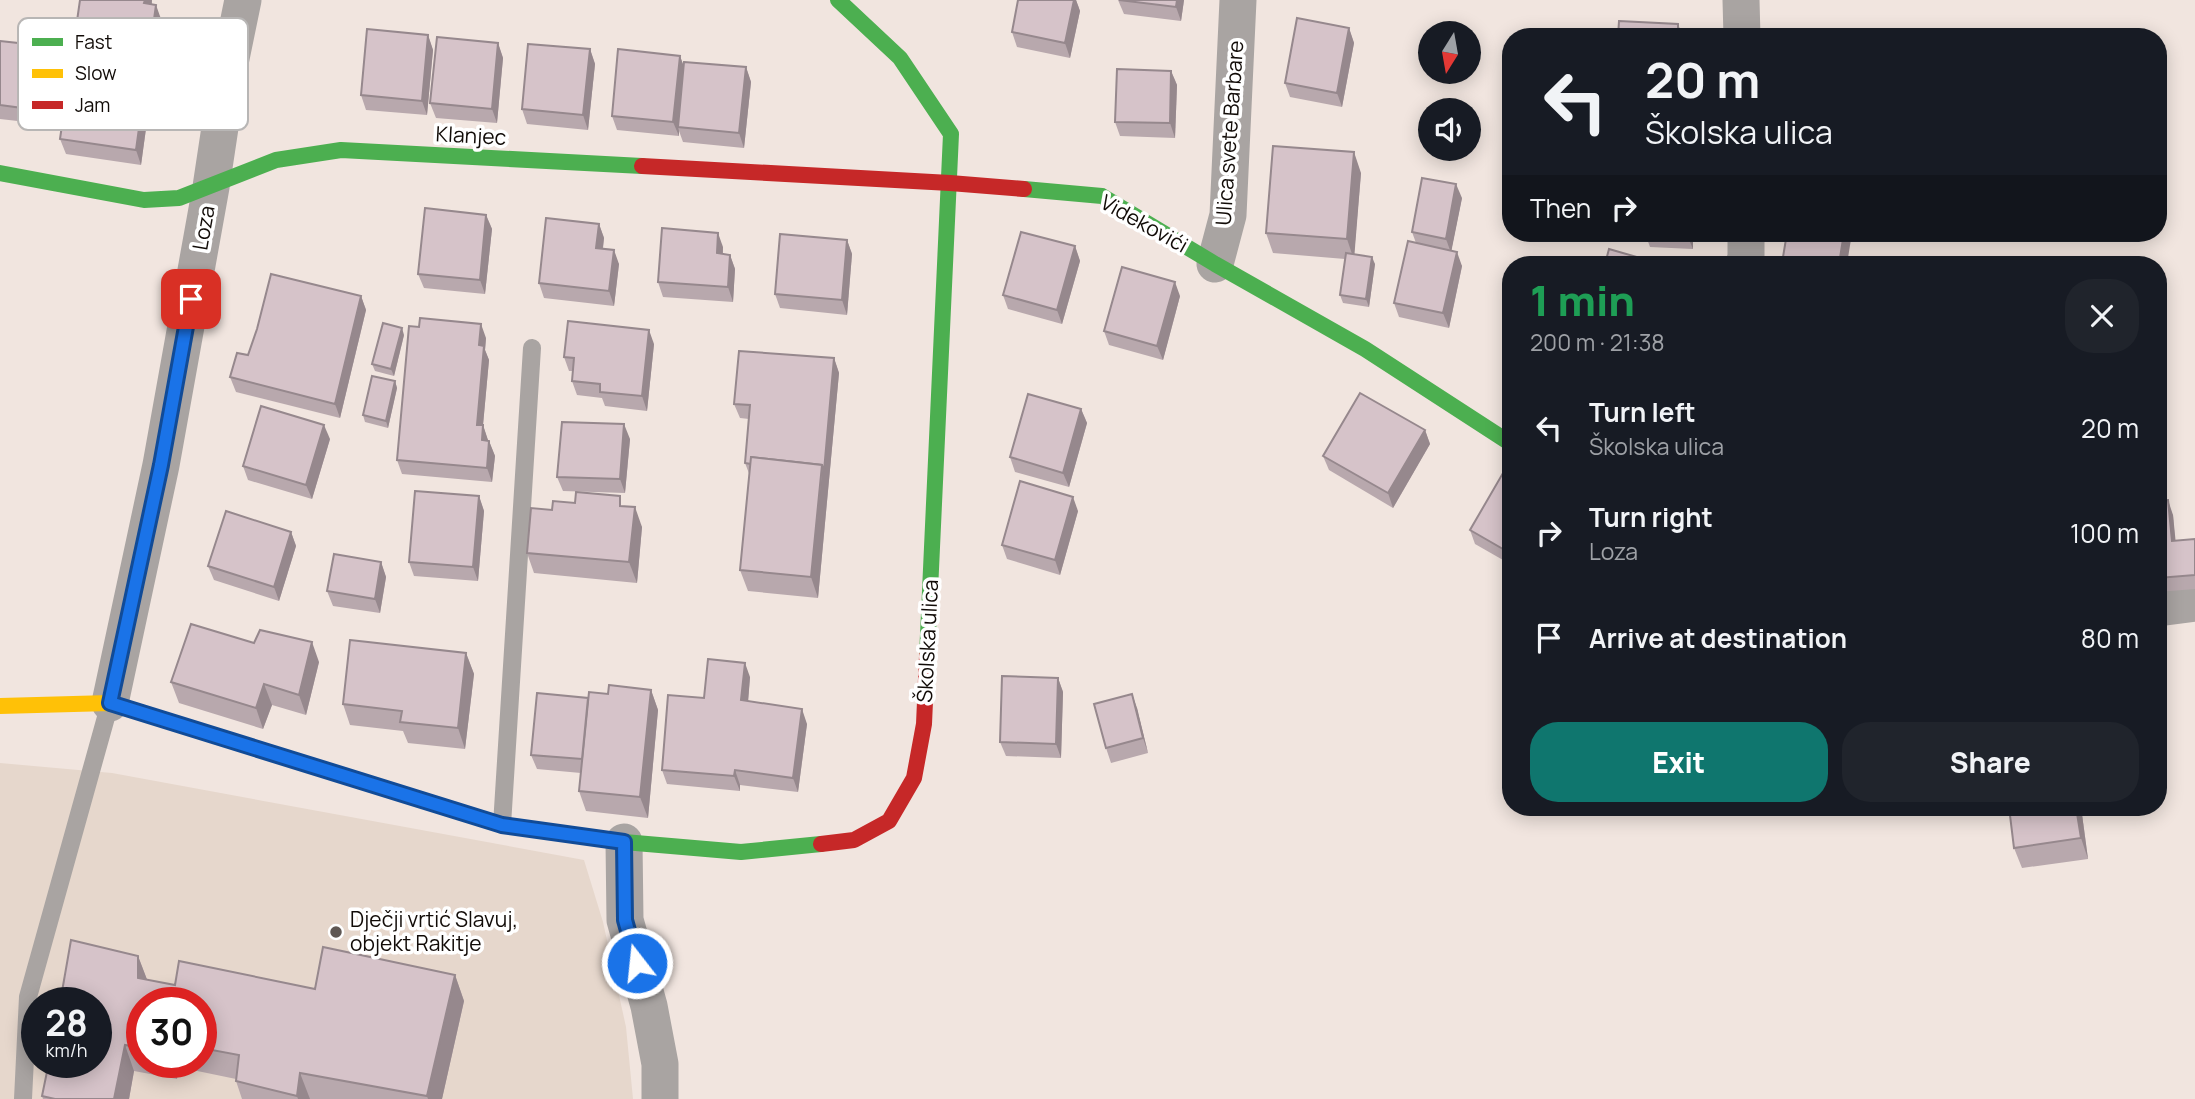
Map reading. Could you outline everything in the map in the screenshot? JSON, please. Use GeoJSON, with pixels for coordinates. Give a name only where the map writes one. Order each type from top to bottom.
{"type":"FeatureCollection","features":[{"type":"Feature","properties":{"kind":"street","name":"Loza"},"geometry":{"type":"LineString","coordinates":[[239,18],[243,0]]}},
{"type":"Feature","properties":{"kind":"street"},"geometry":{"type":"LineString","coordinates":[[838,0],[900,58],[951,134],[950,183]]}},
{"type":"Feature","properties":{"kind":"street","name":"Ulica svete Barbare"},"geometry":{"type":"LineString","coordinates":[[1215,264],[1228,215],[1238,0]]}},
{"type":"Feature","properties":{"kind":"street"},"geometry":{"type":"LineString","coordinates":[[1741,0],[1742,28]]}},
{"type":"Feature","properties":{"kind":"street","name":"Loza"},"geometry":{"type":"LineString","coordinates":[[110,703],[161,465],[220,130]]}},
{"type":"Feature","properties":{"kind":"street","name":"Klanjec"},"geometry":{"type":"LineString","coordinates":[[0,173],[144,200],[178,198],[276,160],[341,150],[950,183]]}},
{"type":"Feature","properties":{"kind":"street","name":"Videkovići"},"geometry":{"type":"LineString","coordinates":[[950,183],[1102,196],[1365,349],[1502,438]]}},
{"type":"Feature","properties":{"kind":"street","name":"Školska ulica"},"geometry":{"type":"LineString","coordinates":[[0,706],[110,703],[502,825],[624,842],[741,852],[854,840],[889,821],[914,778],[924,724],[950,183]]}},
{"type":"Feature","properties":{"kind":"street"},"geometry":{"type":"LineString","coordinates":[[2167,607],[2195,603]]}},
{"type":"Feature","properties":{"kind":"street"},"geometry":{"type":"LineString","coordinates":[[624,842],[625,920],[649,1006],[660,1063],[660,1099]]}},
{"type":"Feature","properties":{"kind":"lane"},"geometry":{"type":"LineString","coordinates":[[502,825],[532,348]]}},
{"type":"Feature","properties":{"kind":"lane"},"geometry":{"type":"LineString","coordinates":[[23,1099],[28,997],[110,703]]}},
{"type":"Feature","properties":{"kind":"shaded area","name":"Dječji vrtić Slavuj, objekt Rakitje"},"geometry":{"type":"Polygon","coordinates":[[[0,763],[112,773],[584,860],[603,922],[626,1027],[633,1099],[0,1099],[0,763]]]}},
{"type":"Feature","properties":{"kind":"building"},"geometry":{"type":"Polygon","coordinates":[[[80,0],[145,0],[144,3],[156,5],[154,18],[77,18],[80,0]]]}},
{"type":"Feature","properties":{"kind":"building"},"geometry":{"type":"Polygon","coordinates":[[[1018,0],[1074,0],[1065,43],[1012,32],[1018,0]]]}},
{"type":"Feature","properties":{"kind":"building"},"geometry":{"type":"Polygon","coordinates":[[[1119,0],[1177,0],[1176,7],[1119,0]]]}},
{"type":"Feature","properties":{"kind":"building"},"geometry":{"type":"Polygon","coordinates":[[[1297,18],[1349,28],[1337,93],[1285,83],[1297,18]]]}},
{"type":"Feature","properties":{"kind":"building"},"geometry":{"type":"Polygon","coordinates":[[[1619,21],[1678,24],[1678,28],[1619,28],[1619,21]]]}},
{"type":"Feature","properties":{"kind":"building"},"geometry":{"type":"Polygon","coordinates":[[[367,29],[428,35],[422,101],[361,95],[367,29]]]}},
{"type":"Feature","properties":{"kind":"building"},"geometry":{"type":"Polygon","coordinates":[[[437,37],[498,43],[492,109],[430,103],[437,37]]]}},
{"type":"Feature","properties":{"kind":"building"},"geometry":{"type":"Polygon","coordinates":[[[0,41],[18,43],[18,107],[0,105],[0,41]]]}},
{"type":"Feature","properties":{"kind":"building"},"geometry":{"type":"Polygon","coordinates":[[[528,44],[590,49],[583,115],[522,109],[528,44]]]}},
{"type":"Feature","properties":{"kind":"building"},"geometry":{"type":"Polygon","coordinates":[[[618,49],[680,56],[673,122],[612,116],[618,49]]]}},
{"type":"Feature","properties":{"kind":"building"},"geometry":{"type":"Polygon","coordinates":[[[684,62],[746,67],[739,133],[678,127],[684,62]]]}},
{"type":"Feature","properties":{"kind":"building"},"geometry":{"type":"Polygon","coordinates":[[[1117,69],[1171,71],[1170,123],[1115,122],[1117,69]]]}},
{"type":"Feature","properties":{"kind":"building"},"geometry":{"type":"Polygon","coordinates":[[[61,130],[139,130],[136,150],[60,139],[61,130]]]}},
{"type":"Feature","properties":{"kind":"building"},"geometry":{"type":"Polygon","coordinates":[[[1273,146],[1354,152],[1347,239],[1266,233],[1273,146]]]}},
{"type":"Feature","properties":{"kind":"building"},"geometry":{"type":"Polygon","coordinates":[[[1422,178],[1456,184],[1446,239],[1412,232],[1422,178]]]}},
{"type":"Feature","properties":{"kind":"building"},"geometry":{"type":"Polygon","coordinates":[[[425,208],[486,215],[480,280],[418,274],[425,208]]]}},
{"type":"Feature","properties":{"kind":"building"},"geometry":{"type":"Polygon","coordinates":[[[546,218],[599,224],[596,248],[614,250],[609,291],[539,283],[546,218]]]}},
{"type":"Feature","properties":{"kind":"building"},"geometry":{"type":"Polygon","coordinates":[[[662,228],[718,233],[717,253],[730,255],[728,287],[658,282],[662,228]]]}},
{"type":"Feature","properties":{"kind":"building"},"geometry":{"type":"Polygon","coordinates":[[[1021,232],[1075,246],[1057,310],[1003,295],[1021,232]]]}},
{"type":"Feature","properties":{"kind":"building"},"geometry":{"type":"Polygon","coordinates":[[[780,234],[847,240],[842,300],[775,294],[780,234]]]}},
{"type":"Feature","properties":{"kind":"building"},"geometry":{"type":"Polygon","coordinates":[[[1408,241],[1457,252],[1443,313],[1394,303],[1408,241]]]}},
{"type":"Feature","properties":{"kind":"building"},"geometry":{"type":"Polygon","coordinates":[[[1786,242],[1843,242],[1840,256],[1783,256],[1786,242]]]}},
{"type":"Feature","properties":{"kind":"building"},"geometry":{"type":"Polygon","coordinates":[[[1609,249],[1633,256],[1607,256],[1609,249]]]}},
{"type":"Feature","properties":{"kind":"building"},"geometry":{"type":"Polygon","coordinates":[[[1346,253],[1372,257],[1366,299],[1340,295],[1346,253]]]}},
{"type":"Feature","properties":{"kind":"building"},"geometry":{"type":"Polygon","coordinates":[[[1122,267],[1175,282],[1157,346],[1104,331],[1122,267]]]}},
{"type":"Feature","properties":{"kind":"building"},"geometry":{"type":"Polygon","coordinates":[[[271,274],[361,296],[335,404],[230,377],[237,353],[248,355],[271,274]]]}},
{"type":"Feature","properties":{"kind":"building"},"geometry":{"type":"Polygon","coordinates":[[[420,318],[481,324],[479,345],[484,346],[477,425],[483,425],[482,440],[489,441],[487,468],[397,460],[409,326],[419,327],[420,318]]]}},
{"type":"Feature","properties":{"kind":"building"},"geometry":{"type":"Polygon","coordinates":[[[568,321],[649,330],[642,396],[600,392],[600,384],[572,381],[574,358],[564,357],[568,321]]]}},
{"type":"Feature","properties":{"kind":"building"},"geometry":{"type":"Polygon","coordinates":[[[383,323],[402,328],[391,369],[372,364],[383,323]]]}},
{"type":"Feature","properties":{"kind":"building"},"geometry":{"type":"Polygon","coordinates":[[[739,351],[834,358],[824,471],[822,465],[751,457],[751,464],[745,463],[750,405],[734,404],[739,351]]]}},
{"type":"Feature","properties":{"kind":"building"},"geometry":{"type":"Polygon","coordinates":[[[372,376],[395,381],[386,421],[363,415],[372,376]]]}},
{"type":"Feature","properties":{"kind":"building"},"geometry":{"type":"Polygon","coordinates":[[[1360,393],[1425,430],[1388,493],[1323,456],[1360,393]]]}},
{"type":"Feature","properties":{"kind":"building"},"geometry":{"type":"Polygon","coordinates":[[[1028,394],[1081,409],[1063,473],[1010,457],[1028,394]]]}},
{"type":"Feature","properties":{"kind":"building"},"geometry":{"type":"Polygon","coordinates":[[[261,406],[324,425],[306,485],[243,466],[261,406]]]}},
{"type":"Feature","properties":{"kind":"building"},"geometry":{"type":"Polygon","coordinates":[[[562,422],[624,424],[620,479],[557,477],[562,422]]]}},
{"type":"Feature","properties":{"kind":"building"},"geometry":{"type":"Polygon","coordinates":[[[751,457],[822,465],[811,577],[740,570],[751,457]]]}},
{"type":"Feature","properties":{"kind":"building"},"geometry":{"type":"Polygon","coordinates":[[[1502,475],[1502,548],[1470,530],[1502,475]]]}},
{"type":"Feature","properties":{"kind":"building"},"geometry":{"type":"Polygon","coordinates":[[[1020,481],[1073,497],[1055,560],[1002,545],[1020,481]]]}},
{"type":"Feature","properties":{"kind":"building"},"geometry":{"type":"Polygon","coordinates":[[[415,491],[479,496],[473,567],[409,562],[415,491]]]}},
{"type":"Feature","properties":{"kind":"building"},"geometry":{"type":"Polygon","coordinates":[[[576,492],[620,496],[620,506],[635,507],[629,562],[527,553],[531,508],[552,510],[553,501],[575,503],[576,492]]]}},
{"type":"Feature","properties":{"kind":"building"},"geometry":{"type":"Polygon","coordinates":[[[2167,500],[2172,541],[2195,539],[2195,575],[2167,577],[2167,500]]]}},
{"type":"Feature","properties":{"kind":"building"},"geometry":{"type":"Polygon","coordinates":[[[226,511],[291,532],[274,587],[208,566],[226,511]]]}},
{"type":"Feature","properties":{"kind":"building"},"geometry":{"type":"Polygon","coordinates":[[[334,554],[381,562],[375,599],[327,591],[334,554]]]}},
{"type":"Feature","properties":{"kind":"building"},"geometry":{"type":"Polygon","coordinates":[[[191,624],[254,643],[260,630],[312,642],[299,695],[264,684],[256,708],[171,682],[191,624]]]}},
{"type":"Feature","properties":{"kind":"building"},"geometry":{"type":"Polygon","coordinates":[[[350,640],[466,653],[458,728],[400,722],[402,711],[343,704],[350,640]]]}},
{"type":"Feature","properties":{"kind":"building"},"geometry":{"type":"Polygon","coordinates":[[[708,659],[745,663],[741,700],[802,709],[793,778],[735,770],[734,776],[662,770],[668,695],[704,698],[708,659]]]}},
{"type":"Feature","properties":{"kind":"building"},"geometry":{"type":"Polygon","coordinates":[[[1002,676],[1058,678],[1056,744],[1000,742],[1002,676]]]}},
{"type":"Feature","properties":{"kind":"building"},"geometry":{"type":"Polygon","coordinates":[[[609,685],[651,690],[640,797],[579,791],[589,692],[608,694],[609,685]]]}},
{"type":"Feature","properties":{"kind":"building"},"geometry":{"type":"Polygon","coordinates":[[[537,693],[588,698],[582,759],[531,755],[537,693]]]}},
{"type":"Feature","properties":{"kind":"building"},"geometry":{"type":"Polygon","coordinates":[[[1132,694],[1143,738],[1106,748],[1094,704],[1132,694]]]}},
{"type":"Feature","properties":{"kind":"building"},"geometry":{"type":"Polygon","coordinates":[[[2010,816],[2077,816],[2081,838],[2014,848],[2010,816]]]}},
{"type":"Feature","properties":{"kind":"building"},"geometry":{"type":"Polygon","coordinates":[[[71,940],[138,956],[138,978],[175,985],[179,961],[315,989],[323,947],[455,975],[427,1096],[300,1073],[297,1096],[236,1081],[239,1055],[217,1051],[217,987],[126,987],[126,1045],[114,1099],[55,1099],[42,1096],[46,1078],[112,1078],[112,987],[63,987],[71,940]]]}},
{"type":"Feature","properties":{"kind":"traffic: fast"},"geometry":{"type":"LineString","coordinates":[[838,0],[900,58],[951,134],[927,656]]}},
{"type":"Feature","properties":{"kind":"traffic: fast"},"geometry":{"type":"LineString","coordinates":[[0,173],[144,200],[179,198],[276,160],[341,150],[642,166]]}},
{"type":"Feature","properties":{"kind":"traffic: fast"},"geometry":{"type":"LineString","coordinates":[[1024,189],[1102,196],[1365,349],[1502,438]]}},
{"type":"Feature","properties":{"kind":"traffic: fast"},"geometry":{"type":"LineString","coordinates":[[412,797],[502,825],[624,842],[741,852],[821,844]]}},
{"type":"Feature","properties":{"kind":"traffic: slow"},"geometry":{"type":"LineString","coordinates":[[0,706],[110,703],[412,797]]}},
{"type":"Feature","properties":{"kind":"traffic: jam"},"geometry":{"type":"LineString","coordinates":[[642,166],[1024,189]]}},
{"type":"Feature","properties":{"kind":"traffic: jam"},"geometry":{"type":"LineString","coordinates":[[821,844],[854,840],[889,821],[914,778],[924,724],[927,656]]}},
{"type":"Feature","properties":{"kind":"place","name":"Dječji vrtić Slavuj, objekt Rakitje"},"geometry":{"type":"Point","coordinates":[336,932]}},
{"type":"Feature","properties":{"kind":"route"},"geometry":{"type":"LineString","coordinates":[[191,299],[161,465],[110,703],[502,825],[624,842],[625,920],[637,963]]}}]}
